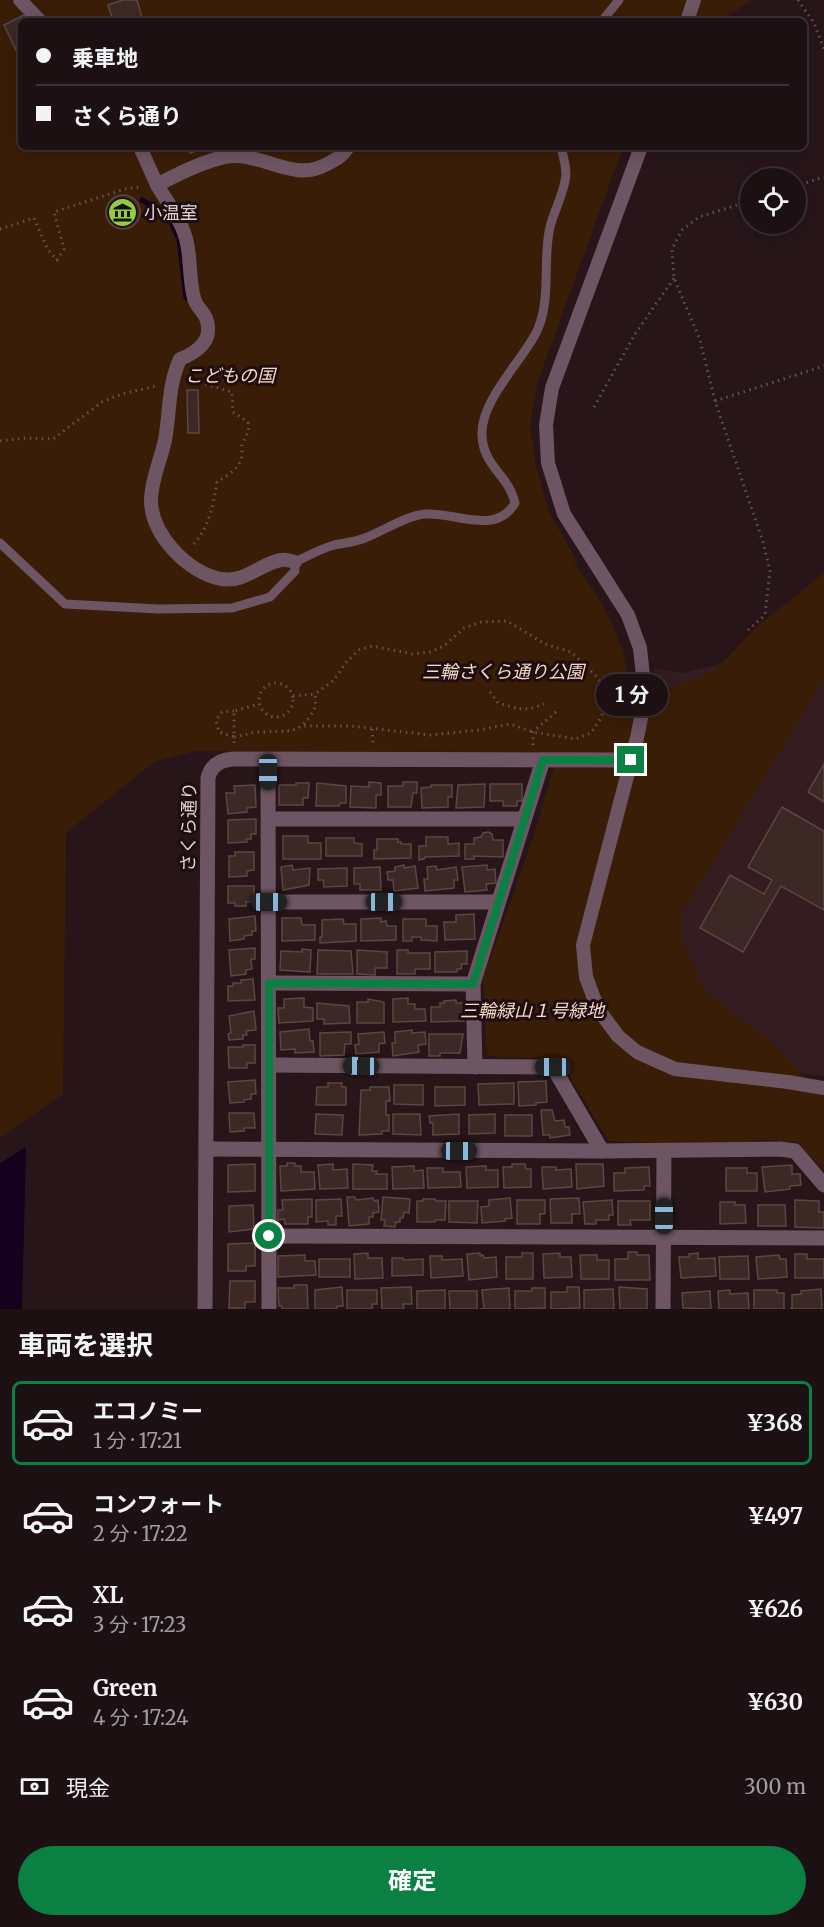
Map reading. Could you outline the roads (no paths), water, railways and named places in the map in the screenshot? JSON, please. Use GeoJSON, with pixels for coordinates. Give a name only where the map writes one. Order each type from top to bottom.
{"type":"FeatureCollection","features":[{"type":"Feature","properties":{"kind":"street"},"geometry":{"type":"LineString","coordinates":[[20,0],[37,18]]}},
{"type":"Feature","properties":{"kind":"street"},"geometry":{"type":"LineString","coordinates":[[688,18],[694,0]]}},
{"type":"Feature","properties":{"kind":"street"},"geometry":{"type":"LineString","coordinates":[[141,150],[157,185],[181,224],[187,241],[194,301],[207,316],[209,333],[201,346],[191,355],[180,359],[173,374],[165,441],[156,470],[151,500],[157,525],[167,544],[190,566],[222,579],[240,578],[282,560],[295,562]]}},
{"type":"Feature","properties":{"kind":"street"},"geometry":{"type":"LineString","coordinates":[[157,185],[175,175],[226,157],[243,157],[287,170],[311,171],[343,156],[346,150]]}},
{"type":"Feature","properties":{"kind":"street"},"geometry":{"type":"LineString","coordinates":[[640,150],[552,388],[546,425],[548,463],[564,514],[628,615],[640,648],[643,676],[641,718],[583,945],[586,977],[598,1010],[618,1036],[637,1052],[675,1070],[824,1088]]}},
{"type":"Feature","properties":{"kind":"street","name":"さくら通り"},"geometry":{"type":"LineString","coordinates":[[205,1309],[208,778],[210,770],[225,759],[268,759]]}},
{"type":"Feature","properties":{"kind":"street"},"geometry":{"type":"LineString","coordinates":[[269,1309],[268,759],[631,760]]}},
{"type":"Feature","properties":{"kind":"street"},"geometry":{"type":"LineString","coordinates":[[476,1067],[473,984],[543,760]]}},
{"type":"Feature","properties":{"kind":"street"},"geometry":{"type":"LineString","coordinates":[[269,819],[524,819]]}},
{"type":"Feature","properties":{"kind":"street"},"geometry":{"type":"LineString","coordinates":[[269,902],[498,902]]}},
{"type":"Feature","properties":{"kind":"street"},"geometry":{"type":"LineString","coordinates":[[269,983],[473,984]]}},
{"type":"Feature","properties":{"kind":"street"},"geometry":{"type":"LineString","coordinates":[[269,1065],[553,1067],[602,1151]]}},
{"type":"Feature","properties":{"kind":"street"},"geometry":{"type":"LineString","coordinates":[[206,1149],[602,1151],[780,1149],[795,1151],[824,1185]]}},
{"type":"Feature","properties":{"kind":"street"},"geometry":{"type":"LineString","coordinates":[[663,1309],[664,1151]]}},
{"type":"Feature","properties":{"kind":"street"},"geometry":{"type":"LineString","coordinates":[[269,1236],[824,1238]]}},
{"type":"Feature","properties":{"kind":"lane"},"geometry":{"type":"LineString","coordinates":[[604,18],[619,0]]}},
{"type":"Feature","properties":{"kind":"lane"},"geometry":{"type":"LineString","coordinates":[[0,543],[65,604],[158,609],[232,608],[270,597],[295,571],[295,562],[332,546],[362,540],[412,517],[427,514],[486,521],[501,519],[510,512],[515,503],[512,490],[487,459],[482,434],[484,418],[517,359],[536,333],[542,319],[549,228],[566,175],[562,150]]}},
{"type":"Feature","properties":{"kind":"waterway"},"geometry":{"type":"LineString","coordinates":[[142,200],[168,216],[179,240],[186,298]]}},
{"type":"Feature","properties":{"kind":"place","name":"小温室"},"geometry":{"type":"Point","coordinates":[123,213]}},
{"type":"Feature","properties":{"kind":"park label","name":"こどもの国"},"geometry":{"type":"Point","coordinates":[230,376]}},
{"type":"Feature","properties":{"kind":"park label","name":"三輪さくら通り公園"},"geometry":{"type":"Point","coordinates":[503,672]}},
{"type":"Feature","properties":{"kind":"park label","name":"三輪緑山１号緑地"},"geometry":{"type":"Point","coordinates":[532,1011]}}]}
